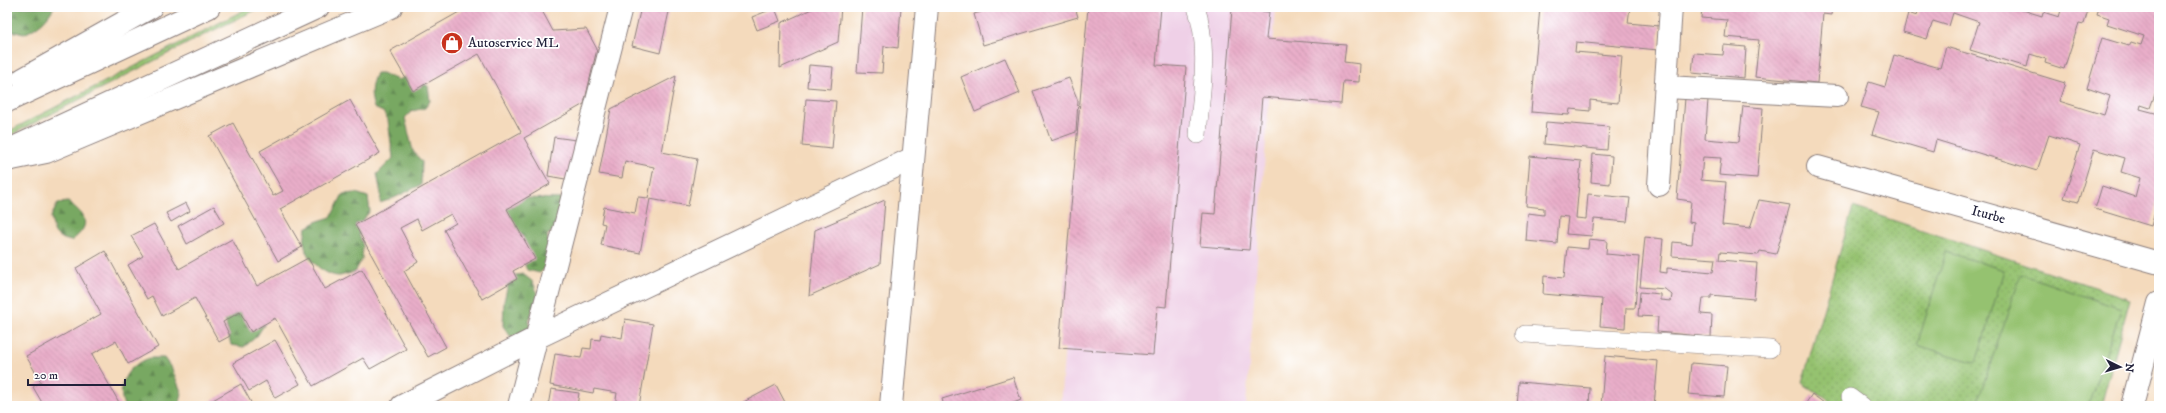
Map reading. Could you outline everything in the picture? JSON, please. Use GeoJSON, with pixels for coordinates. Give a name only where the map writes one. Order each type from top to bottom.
{"type":"FeatureCollection","features":[{"type":"Feature","properties":{"kind":"main road"},"geometry":{"type":"LineString","coordinates":[[7,88],[151,7]]}},
{"type":"Feature","properties":{"kind":"main road"},"geometry":{"type":"LineString","coordinates":[[7,101],[209,7]]}},
{"type":"Feature","properties":{"kind":"main road"},"geometry":{"type":"LineString","coordinates":[[7,150],[318,7]]}},
{"type":"Feature","properties":{"kind":"main road"},"geometry":{"type":"LineString","coordinates":[[7,160],[46,152],[391,7]]}},
{"type":"Feature","properties":{"kind":"main road"},"geometry":{"type":"LineString","coordinates":[[519,406],[621,7]]}},
{"type":"Feature","properties":{"kind":"main road"},"geometry":{"type":"LineString","coordinates":[[891,406],[927,7]]}},
{"type":"Feature","properties":{"kind":"main road"},"geometry":{"type":"LineString","coordinates":[[1659,185],[1671,7]]}},
{"type":"Feature","properties":{"kind":"main road"},"geometry":{"type":"LineString","coordinates":[[1666,87],[1837,96]]}},
{"type":"Feature","properties":{"kind":"main road"},"geometry":{"type":"LineString","coordinates":[[402,406],[536,338],[913,158]]}},
{"type":"Feature","properties":{"kind":"main road","name":"Iturbe"},"geometry":{"type":"LineString","coordinates":[[1818,166],[2159,263]]}},
{"type":"Feature","properties":{"kind":"main road"},"geometry":{"type":"LineString","coordinates":[[2132,406],[2159,303]]}},
{"type":"Feature","properties":{"kind":"lane"},"geometry":{"type":"LineString","coordinates":[[1196,7],[1201,21],[1205,49],[1198,135]]}},
{"type":"Feature","properties":{"kind":"lane"},"geometry":{"type":"LineString","coordinates":[[1525,334],[1770,349]]}},
{"type":"Feature","properties":{"kind":"shaded area"},"geometry":{"type":"Polygon","coordinates":[[[1093,7],[1276,7],[1246,406],[1060,406],[1093,7]]]}},
{"type":"Feature","properties":{"kind":"green space"},"geometry":{"type":"Polygon","coordinates":[[[7,7],[54,7],[41,23],[24,34],[7,30],[7,7]]]}},
{"type":"Feature","properties":{"kind":"green space"},"geometry":{"type":"Polygon","coordinates":[[[250,7],[262,7],[202,36],[7,137],[7,132],[250,7]]]}},
{"type":"Feature","properties":{"kind":"green space"},"geometry":{"type":"Polygon","coordinates":[[[376,73],[382,73],[398,80],[410,74],[428,86],[430,101],[425,108],[412,111],[405,118],[413,151],[422,162],[421,185],[380,203],[381,194],[377,174],[393,158],[388,120],[383,112],[374,108],[372,99],[371,90],[376,73]]]}},
{"type":"Feature","properties":{"kind":"green space"},"geometry":{"type":"Polygon","coordinates":[[[356,193],[368,197],[370,211],[362,221],[359,234],[363,246],[362,259],[355,272],[335,276],[320,269],[309,257],[305,243],[306,228],[318,221],[331,217],[343,194],[356,193]]]}},
{"type":"Feature","properties":{"kind":"green space"},"geometry":{"type":"Polygon","coordinates":[[[523,198],[562,199],[571,221],[547,235],[552,262],[540,273],[527,270],[502,210],[523,198]]]}},
{"type":"Feature","properties":{"kind":"green space"},"geometry":{"type":"Polygon","coordinates":[[[68,202],[79,211],[83,216],[84,221],[82,230],[78,236],[71,241],[61,238],[56,234],[51,217],[58,203],[68,202]]]}},
{"type":"Feature","properties":{"kind":"green space"},"geometry":{"type":"Polygon","coordinates":[[[1853,207],[2130,299],[2101,406],[1837,406],[1802,383],[1853,207]]]}},
{"type":"Feature","properties":{"kind":"green space"},"geometry":{"type":"Polygon","coordinates":[[[1946,252],[2004,270],[1976,363],[1917,345],[1946,252]]]}},
{"type":"Feature","properties":{"kind":"green space"},"geometry":{"type":"Polygon","coordinates":[[[523,274],[533,282],[538,295],[529,321],[531,335],[511,337],[503,326],[504,301],[510,276],[523,274]]]}},
{"type":"Feature","properties":{"kind":"green space"},"geometry":{"type":"Polygon","coordinates":[[[2021,274],[2121,309],[2088,406],[1976,406],[2021,274]]]}},
{"type":"Feature","properties":{"kind":"green space"},"geometry":{"type":"Polygon","coordinates":[[[238,298],[261,313],[264,325],[257,336],[244,347],[231,345],[225,319],[238,298]]]}},
{"type":"Feature","properties":{"kind":"green space"},"geometry":{"type":"Polygon","coordinates":[[[150,358],[164,358],[172,369],[182,394],[179,406],[124,406],[122,390],[126,376],[136,365],[150,358]]]}},
{"type":"Feature","properties":{"kind":"building"},"geometry":{"type":"Polygon","coordinates":[[[468,7],[540,7],[553,31],[586,29],[597,49],[584,104],[524,138],[550,184],[507,209],[535,259],[513,271],[517,279],[482,299],[444,230],[456,223],[451,214],[422,230],[417,219],[400,228],[418,262],[404,271],[446,347],[428,357],[355,225],[521,132],[479,54],[413,91],[390,51],[468,7]]]}},
{"type":"Feature","properties":{"kind":"building"},"geometry":{"type":"Polygon","coordinates":[[[641,7],[670,7],[660,53],[632,46],[641,7]]]}},
{"type":"Feature","properties":{"kind":"building"},"geometry":{"type":"Polygon","coordinates":[[[816,7],[841,7],[838,42],[780,68],[781,23],[816,7]]]}},
{"type":"Feature","properties":{"kind":"building"},"geometry":{"type":"Polygon","coordinates":[[[862,7],[901,7],[898,48],[884,46],[882,73],[857,72],[862,7]]]}},
{"type":"Feature","properties":{"kind":"building"},"geometry":{"type":"Polygon","coordinates":[[[998,7],[1075,7],[1078,17],[983,45],[974,14],[998,7]]]}},
{"type":"Feature","properties":{"kind":"building"},"geometry":{"type":"Polygon","coordinates":[[[1088,7],[1161,7],[1156,65],[1186,67],[1166,307],[1157,306],[1153,355],[1059,348],[1088,7]]]}},
{"type":"Feature","properties":{"kind":"building"},"geometry":{"type":"Polygon","coordinates":[[[1540,7],[1630,7],[1628,23],[1660,26],[1658,50],[1576,42],[1575,52],[1622,56],[1618,103],[1590,100],[1590,111],[1570,109],[1569,115],[1531,112],[1540,7]]]}},
{"type":"Feature","properties":{"kind":"building"},"geometry":{"type":"Polygon","coordinates":[[[1702,7],[1832,7],[1831,15],[1823,14],[1817,83],[1755,77],[1759,40],[1725,37],[1727,20],[1701,18],[1702,7]]]}},
{"type":"Feature","properties":{"kind":"building"},"geometry":{"type":"Polygon","coordinates":[[[1919,7],[2013,7],[2042,16],[2043,12],[2059,17],[2062,7],[2089,7],[2084,24],[2079,23],[2064,69],[2045,63],[2046,59],[2030,54],[2027,67],[1970,50],[1979,22],[1953,13],[1949,26],[1933,21],[1927,39],[1903,32],[1908,13],[1917,16],[1919,7]]]}},
{"type":"Feature","properties":{"kind":"building"},"geometry":{"type":"Polygon","coordinates":[[[2099,7],[2159,7],[2159,83],[2150,108],[2141,105],[2140,109],[2159,114],[2159,199],[2151,226],[2095,209],[2102,186],[2135,197],[2140,178],[2121,172],[2125,158],[2094,149],[2078,202],[2064,198],[2080,145],[2049,135],[2037,171],[1936,140],[1933,152],[1872,134],[1879,112],[1861,107],[1869,82],[1885,87],[1894,55],[1940,68],[1946,47],[2065,83],[2059,101],[2104,115],[2110,96],[2087,88],[2102,38],[2129,46],[2131,42],[2141,45],[2144,36],[2107,24],[2109,18],[2097,14],[2099,7]]]}},
{"type":"Feature","properties":{"kind":"building"},"geometry":{"type":"Polygon","coordinates":[[[775,8],[780,21],[757,30],[752,17],[775,8]]]}},
{"type":"Feature","properties":{"kind":"building"},"geometry":{"type":"Polygon","coordinates":[[[1232,9],[1269,12],[1266,39],[1346,45],[1344,62],[1360,64],[1359,82],[1343,81],[1341,104],[1262,97],[1249,250],[1200,246],[1203,213],[1215,214],[1232,9]]]}},
{"type":"Feature","properties":{"kind":"building"},"geometry":{"type":"Polygon","coordinates":[[[1724,45],[1746,47],[1744,78],[1692,73],[1694,53],[1723,55],[1724,45]]]}},
{"type":"Feature","properties":{"kind":"building"},"geometry":{"type":"Polygon","coordinates":[[[1005,58],[1020,93],[975,112],[961,77],[1005,58]]]}},
{"type":"Feature","properties":{"kind":"building"},"geometry":{"type":"Polygon","coordinates":[[[809,65],[833,67],[831,89],[807,87],[809,65]]]}},
{"type":"Feature","properties":{"kind":"building"},"geometry":{"type":"Polygon","coordinates":[[[676,76],[662,152],[697,159],[688,206],[650,199],[640,253],[601,245],[605,224],[601,223],[604,207],[635,213],[638,197],[648,198],[654,167],[625,161],[622,178],[599,174],[611,109],[676,76]]]}},
{"type":"Feature","properties":{"kind":"building"},"geometry":{"type":"Polygon","coordinates":[[[1069,78],[1078,101],[1076,132],[1051,141],[1033,91],[1069,78]]]}},
{"type":"Feature","properties":{"kind":"building"},"geometry":{"type":"Polygon","coordinates":[[[1685,98],[1708,100],[1705,139],[1739,142],[1743,106],[1763,108],[1757,178],[1719,175],[1721,158],[1703,157],[1701,180],[1726,182],[1722,225],[1750,228],[1759,200],[1790,205],[1776,254],[1760,251],[1758,255],[1720,252],[1719,260],[1757,263],[1754,299],[1711,295],[1711,298],[1703,298],[1701,314],[1712,315],[1711,337],[1657,332],[1658,317],[1638,316],[1640,292],[1660,294],[1660,300],[1671,301],[1672,295],[1665,289],[1640,287],[1645,237],[1663,239],[1660,272],[1667,273],[1667,268],[1713,272],[1715,259],[1672,256],[1673,242],[1692,244],[1694,223],[1689,222],[1691,201],[1677,199],[1685,98]]]}},
{"type":"Feature","properties":{"kind":"building"},"geometry":{"type":"Polygon","coordinates":[[[806,99],[836,101],[832,149],[802,146],[806,99]]]}},
{"type":"Feature","properties":{"kind":"building"},"geometry":{"type":"Polygon","coordinates":[[[350,100],[380,153],[280,209],[302,247],[278,261],[209,136],[233,123],[273,196],[283,191],[260,151],[350,100]]]}},
{"type":"Feature","properties":{"kind":"building"},"geometry":{"type":"Polygon","coordinates":[[[1546,122],[1609,127],[1607,150],[1544,144],[1546,122]]]}},
{"type":"Feature","properties":{"kind":"building"},"geometry":{"type":"Polygon","coordinates":[[[554,137],[576,140],[571,180],[548,176],[554,137]]]}},
{"type":"Feature","properties":{"kind":"building"},"geometry":{"type":"Polygon","coordinates":[[[1593,154],[1612,156],[1610,184],[1591,182],[1593,154]]]}},
{"type":"Feature","properties":{"kind":"building"},"geometry":{"type":"Polygon","coordinates":[[[1530,156],[1581,161],[1576,218],[1586,219],[1588,194],[1630,198],[1627,222],[1594,219],[1592,236],[1566,234],[1568,217],[1559,216],[1557,244],[1526,241],[1528,213],[1544,215],[1544,208],[1526,206],[1530,156]]]}},
{"type":"Feature","properties":{"kind":"building"},"geometry":{"type":"Polygon","coordinates":[[[885,200],[880,264],[809,296],[815,230],[885,200]]]}},
{"type":"Feature","properties":{"kind":"building"},"geometry":{"type":"Polygon","coordinates":[[[186,203],[190,211],[171,222],[166,213],[186,203]]]}},
{"type":"Feature","properties":{"kind":"building"},"geometry":{"type":"Polygon","coordinates":[[[214,206],[224,223],[187,244],[178,226],[214,206]]]}},
{"type":"Feature","properties":{"kind":"building"},"geometry":{"type":"Polygon","coordinates":[[[154,224],[179,269],[232,239],[257,286],[308,258],[325,289],[362,269],[406,349],[370,369],[363,358],[313,386],[275,318],[251,332],[240,312],[223,322],[230,336],[219,342],[195,298],[162,316],[152,296],[147,299],[128,265],[143,256],[131,236],[154,224]]]}},
{"type":"Feature","properties":{"kind":"building"},"geometry":{"type":"Polygon","coordinates":[[[1589,239],[1607,241],[1606,254],[1639,257],[1635,308],[1626,308],[1625,328],[1600,326],[1602,299],[1543,294],[1544,276],[1564,278],[1567,247],[1588,249],[1589,239]]]}},
{"type":"Feature","properties":{"kind":"building"},"geometry":{"type":"Polygon","coordinates":[[[105,251],[158,347],[128,364],[116,341],[92,354],[121,406],[44,406],[33,387],[41,382],[26,356],[101,314],[76,268],[105,251]]]}},
{"type":"Feature","properties":{"kind":"building"},"geometry":{"type":"Polygon","coordinates":[[[625,319],[653,324],[639,406],[615,406],[617,393],[594,389],[593,393],[550,385],[555,354],[581,358],[583,348],[591,349],[592,339],[600,340],[601,334],[622,338],[625,319]]]}},
{"type":"Feature","properties":{"kind":"building"},"geometry":{"type":"Polygon","coordinates":[[[275,340],[300,384],[275,398],[266,381],[249,391],[233,363],[275,340]]]}},
{"type":"Feature","properties":{"kind":"building"},"geometry":{"type":"Polygon","coordinates":[[[1605,356],[1658,361],[1654,406],[1601,406],[1605,356]]]}},
{"type":"Feature","properties":{"kind":"building"},"geometry":{"type":"Polygon","coordinates":[[[1691,363],[1727,366],[1724,397],[1688,394],[1691,363]]]}},
{"type":"Feature","properties":{"kind":"building"},"geometry":{"type":"Polygon","coordinates":[[[1013,377],[1021,400],[1006,406],[944,406],[942,399],[1013,377]]]}},
{"type":"Feature","properties":{"kind":"building"},"geometry":{"type":"Polygon","coordinates":[[[1519,382],[1590,388],[1589,406],[1517,406],[1519,382]]]}},
{"type":"Feature","properties":{"kind":"building"},"geometry":{"type":"Polygon","coordinates":[[[241,384],[253,406],[204,405],[241,384]]]}},
{"type":"Feature","properties":{"kind":"building"},"geometry":{"type":"Polygon","coordinates":[[[776,385],[787,406],[736,406],[776,385]]]}},
{"type":"Feature","properties":{"kind":"building"},"geometry":{"type":"Polygon","coordinates":[[[551,389],[579,393],[577,406],[548,406],[551,389]]]}},
{"type":"Feature","properties":{"kind":"building"},"geometry":{"type":"Polygon","coordinates":[[[1812,394],[1828,406],[1804,406],[1812,394]]]}},
{"type":"Feature","properties":{"kind":"place","name":"Autoservice ML"},"geometry":{"type":"Point","coordinates":[452,43]}}]}
